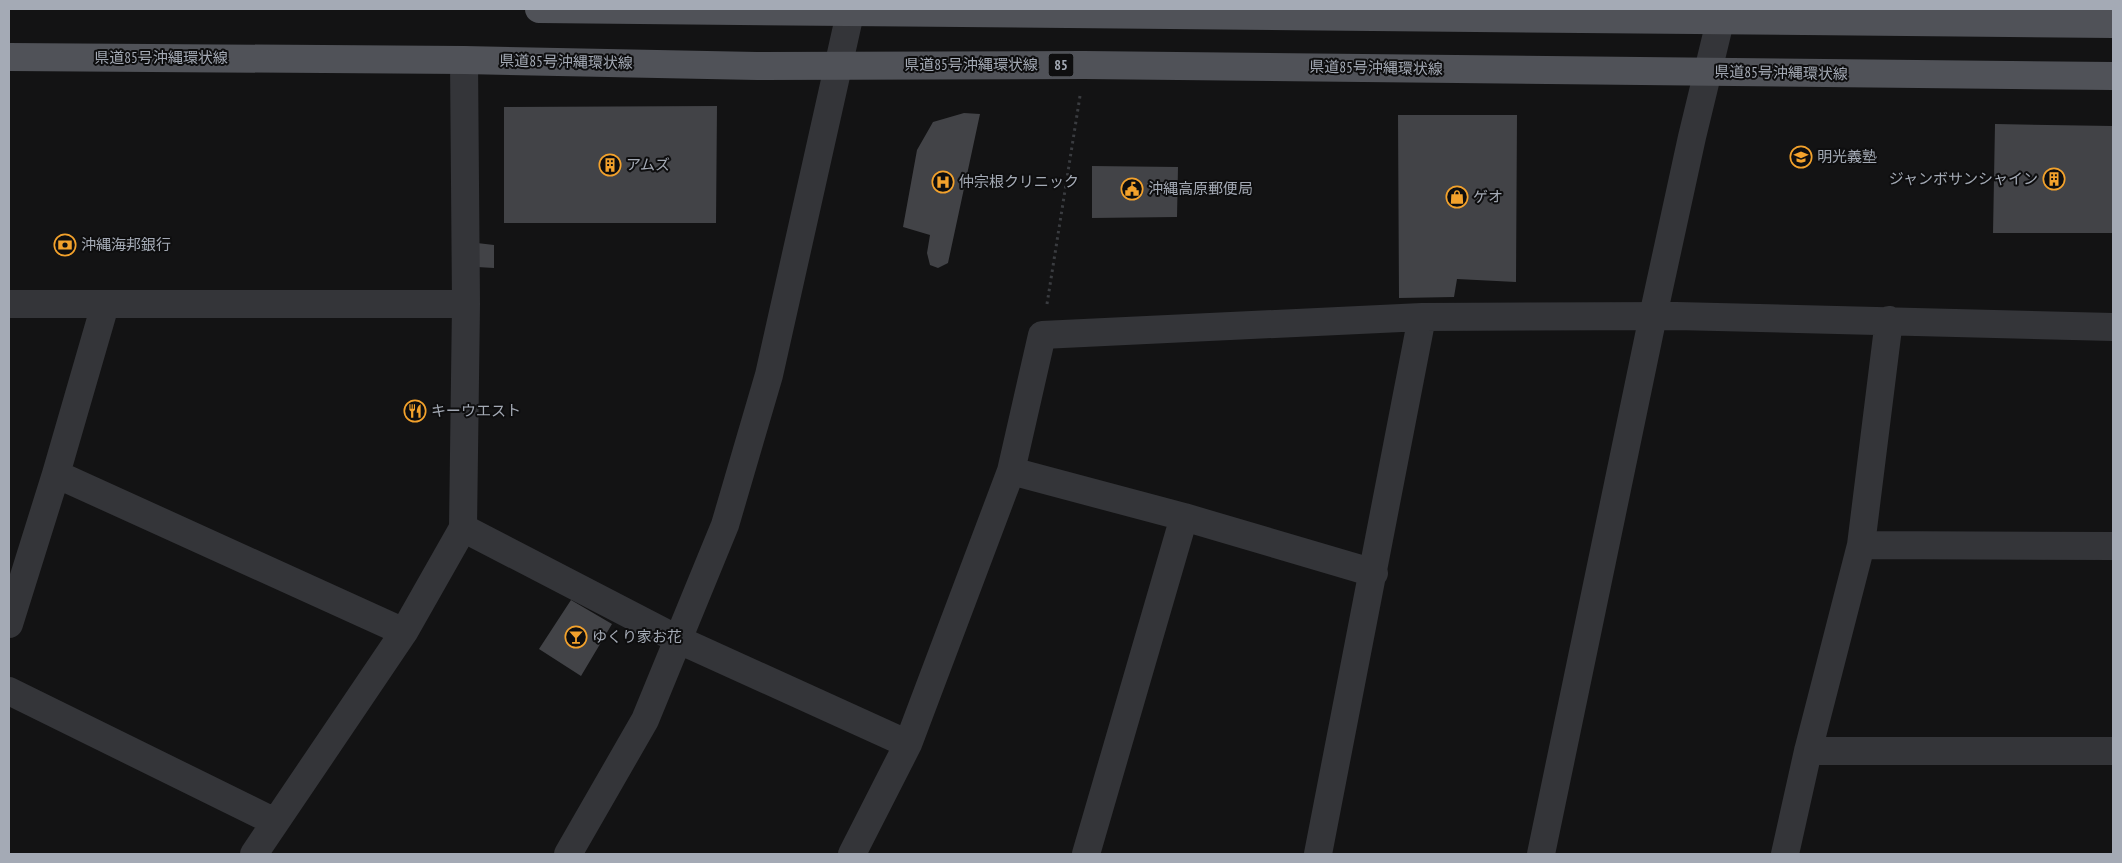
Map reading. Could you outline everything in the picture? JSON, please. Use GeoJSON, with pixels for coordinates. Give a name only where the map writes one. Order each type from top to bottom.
{"type":"FeatureCollection","features":[{"type":"Feature","properties":{"kind":"main road"},"geometry":{"type":"LineString","coordinates":[[539,9],[1721,15],[2113,24]]}},
{"type":"Feature","properties":{"kind":"main road","name":"県道85号沖縄環状線"},"geometry":{"type":"LineString","coordinates":[[9,56],[464,60],[757,66],[1084,65],[2113,76]]}},
{"type":"Feature","properties":{"kind":"street"},"geometry":{"type":"LineString","coordinates":[[568,854],[645,720],[725,525],[769,375],[850,11]]}},
{"type":"Feature","properties":{"kind":"street"},"geometry":{"type":"LineString","coordinates":[[1541,854],[1653,316],[1721,15]]}},
{"type":"Feature","properties":{"kind":"street"},"geometry":{"type":"LineString","coordinates":[[254,854],[404,632],[463,528],[466,304],[464,60]]}},
{"type":"Feature","properties":{"kind":"street"},"geometry":{"type":"LineString","coordinates":[[9,304],[466,304]]}},
{"type":"Feature","properties":{"kind":"street"},"geometry":{"type":"LineString","coordinates":[[9,624],[56,474],[105,305]]}},
{"type":"Feature","properties":{"kind":"street"},"geometry":{"type":"LineString","coordinates":[[852,854],[908,744],[1011,470],[1042,334],[1422,317],[1653,316],[1889,320],[2113,328]]}},
{"type":"Feature","properties":{"kind":"street"},"geometry":{"type":"LineString","coordinates":[[1318,854],[1374,573],[1422,317]]}},
{"type":"Feature","properties":{"kind":"street"},"geometry":{"type":"LineString","coordinates":[[1785,854],[1808,751],[1861,545],[1889,320]]}},
{"type":"Feature","properties":{"kind":"street"},"geometry":{"type":"LineString","coordinates":[[1011,470],[1184,517],[1374,573]]}},
{"type":"Feature","properties":{"kind":"street"},"geometry":{"type":"LineString","coordinates":[[56,474],[404,632]]}},
{"type":"Feature","properties":{"kind":"street"},"geometry":{"type":"LineString","coordinates":[[1086,854],[1184,517]]}},
{"type":"Feature","properties":{"kind":"street"},"geometry":{"type":"LineString","coordinates":[[463,528],[678,640],[908,744]]}},
{"type":"Feature","properties":{"kind":"street"},"geometry":{"type":"LineString","coordinates":[[1861,545],[2113,546]]}},
{"type":"Feature","properties":{"kind":"street"},"geometry":{"type":"LineString","coordinates":[[9,691],[275,822]]}},
{"type":"Feature","properties":{"kind":"street"},"geometry":{"type":"LineString","coordinates":[[1808,751],[2113,751]]}},
{"type":"Feature","properties":{"kind":"path"},"geometry":{"type":"LineString","coordinates":[[1042,334],[1084,65]]}},
{"type":"Feature","properties":{"kind":"building","name":"アムズ"},"geometry":{"type":"Polygon","coordinates":[[[717,106],[716,223],[504,223],[504,107],[717,106]]]}},
{"type":"Feature","properties":{"kind":"building"},"geometry":{"type":"Polygon","coordinates":[[[964,113],[980,114],[948,263],[938,268],[930,265],[927,253],[930,235],[903,227],[917,150],[933,122],[964,113]]]}},
{"type":"Feature","properties":{"kind":"building","name":"ゲオ"},"geometry":{"type":"Polygon","coordinates":[[[1398,115],[1517,115],[1516,282],[1457,279],[1454,297],[1399,298],[1398,115]]]}},
{"type":"Feature","properties":{"kind":"building","name":"ジャンボサンシャイン"},"geometry":{"type":"Polygon","coordinates":[[[1995,124],[2113,126],[2113,233],[1993,233],[1995,124]]]}},
{"type":"Feature","properties":{"kind":"building"},"geometry":{"type":"Polygon","coordinates":[[[1092,166],[1178,167],[1177,217],[1092,218],[1092,166]]]}},
{"type":"Feature","properties":{"kind":"building"},"geometry":{"type":"Polygon","coordinates":[[[477,243],[494,245],[494,268],[477,267],[477,243]]]}},
{"type":"Feature","properties":{"kind":"building","name":"ゆくり家お花"},"geometry":{"type":"Polygon","coordinates":[[[571,600],[612,624],[581,676],[539,649],[571,600]]]}},
{"type":"Feature","properties":{"kind":"place","name":"明光義塾"},"geometry":{"type":"Point","coordinates":[1801,157]}},
{"type":"Feature","properties":{"kind":"place","name":"アムズ"},"geometry":{"type":"Point","coordinates":[610,165]}},
{"type":"Feature","properties":{"kind":"place","name":"ジャンボサンシャイン"},"geometry":{"type":"Point","coordinates":[2054,179]}},
{"type":"Feature","properties":{"kind":"place","name":"仲宗根クリニック"},"geometry":{"type":"Point","coordinates":[943,182]}},
{"type":"Feature","properties":{"kind":"place","name":"沖縄高原郵便局"},"geometry":{"type":"Point","coordinates":[1132,189]}},
{"type":"Feature","properties":{"kind":"place","name":"ゲオ"},"geometry":{"type":"Point","coordinates":[1457,197]}},
{"type":"Feature","properties":{"kind":"place","name":"沖縄海邦銀行"},"geometry":{"type":"Point","coordinates":[65,245]}},
{"type":"Feature","properties":{"kind":"place","name":"キーウエスト"},"geometry":{"type":"Point","coordinates":[415,411]}},
{"type":"Feature","properties":{"kind":"place","name":"ゆくり家お花"},"geometry":{"type":"Point","coordinates":[576,637]}}]}
